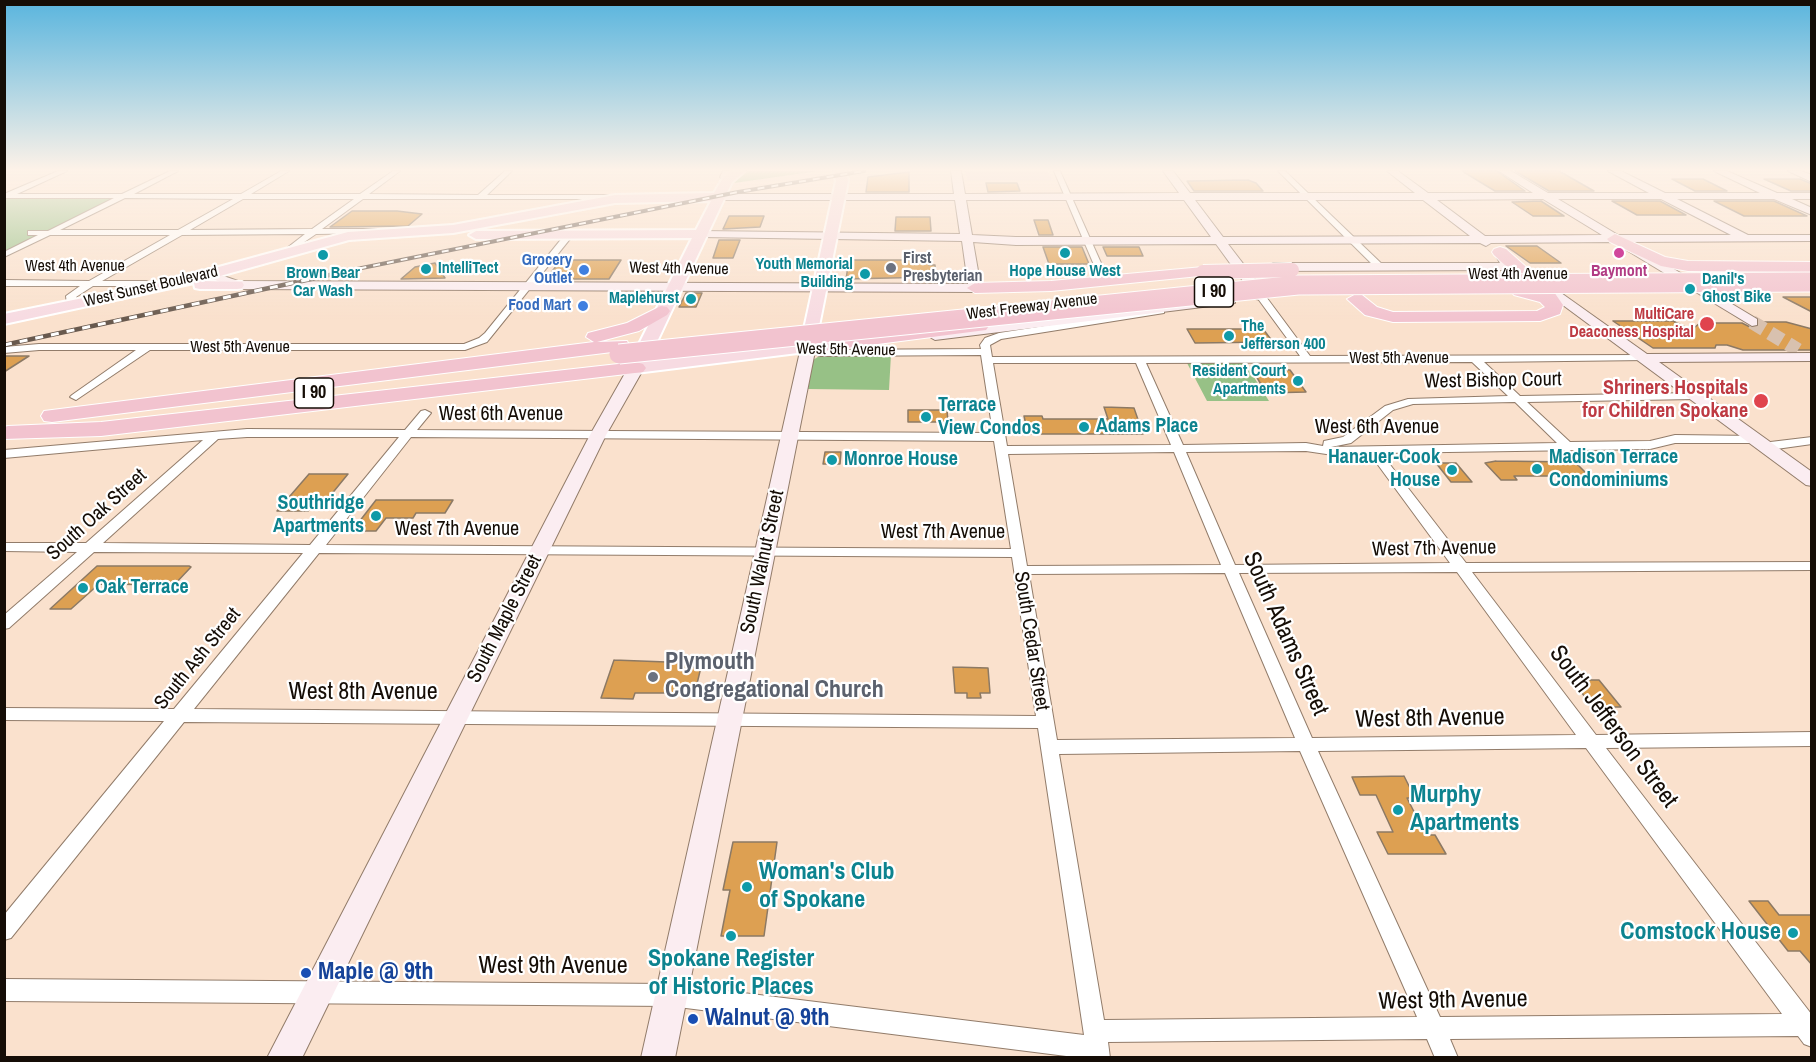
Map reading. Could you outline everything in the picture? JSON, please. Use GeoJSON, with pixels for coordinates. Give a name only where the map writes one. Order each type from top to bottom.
{"type":"FeatureCollection","features":[{"type":"Feature","properties":{"kind":"highway"},"geometry":{"type":"LineString","coordinates":[[1615,239],[1661,261],[1688,266],[1812,267]]}},
{"type":"Feature","properties":{"kind":"highway"},"geometry":{"type":"LineString","coordinates":[[808,347],[1000,324],[1359,291],[1365,308],[1380,314],[1410,318],[1540,316],[1554,310],[1550,296],[1500,252]]}},
{"type":"Feature","properties":{"kind":"highway"},"geometry":{"type":"LineString","coordinates":[[774,328],[934,305],[1079,291],[1242,270]]}},
{"type":"Feature","properties":{"kind":"highway"},"geometry":{"type":"LineString","coordinates":[[974,284],[1051,286],[1203,272],[1267,270],[1613,274]]}},
{"type":"Feature","properties":{"kind":"highway","name":"I 90"},"geometry":{"type":"LineString","coordinates":[[625,356],[774,328],[1292,278],[1812,274]]}},
{"type":"Feature","properties":{"kind":"highway","name":"I 90"},"geometry":{"type":"LineString","coordinates":[[5,436],[281,387],[625,356],[1203,293],[1359,291],[1588,281],[1812,282]]}},
{"type":"Feature","properties":{"kind":"highway"},"geometry":{"type":"LineString","coordinates":[[1520,291],[1546,298],[1550,296]]}},
{"type":"Feature","properties":{"kind":"highway"},"geometry":{"type":"LineString","coordinates":[[281,387],[332,374],[428,358],[597,337],[633,327],[661,310]]}},
{"type":"Feature","properties":{"kind":"highway"},"geometry":{"type":"LineString","coordinates":[[5,436],[101,429],[625,356]]}},
{"type":"Feature","properties":{"kind":"main road","name":"West Sunset Boulevard"},"geometry":{"type":"LineString","coordinates":[[4,319],[169,285],[352,237],[435,231],[498,221]]}},
{"type":"Feature","properties":{"kind":"main road","name":"South Maple Street"},"geometry":{"type":"LineString","coordinates":[[284,1058],[598,435],[625,356],[661,310],[707,221]]}},
{"type":"Feature","properties":{"kind":"main road","name":"South Walnut Street"},"geometry":{"type":"LineString","coordinates":[[658,1058],[834,221]]}},
{"type":"Feature","properties":{"kind":"main road"},"geometry":{"type":"LineString","coordinates":[[965,221],[974,284]]}},
{"type":"Feature","properties":{"kind":"main road"},"geometry":{"type":"LineString","coordinates":[[1205,221],[1261,296]]}},
{"type":"Feature","properties":{"kind":"main road"},"geometry":{"type":"LineString","coordinates":[[1242,270],[1308,267],[1504,267],[1507,264],[1500,252],[1459,221]]}},
{"type":"Feature","properties":{"kind":"main road"},"geometry":{"type":"LineString","coordinates":[[1585,221],[1666,272],[1752,322]]}},
{"type":"Feature","properties":{"kind":"main road"},"geometry":{"type":"LineString","coordinates":[[1710,221],[1746,239]]}},
{"type":"Feature","properties":{"kind":"main road"},"geometry":{"type":"LineString","coordinates":[[489,223],[492,229],[498,232],[570,234]]}},
{"type":"Feature","properties":{"kind":"main road"},"geometry":{"type":"LineString","coordinates":[[390,233],[831,235],[1087,241],[1812,238]]}},
{"type":"Feature","properties":{"kind":"main road","name":"West 4th Avenue"},"geometry":{"type":"LineString","coordinates":[[228,270],[258,282],[383,285]]}},
{"type":"Feature","properties":{"kind":"main road"},"geometry":{"type":"LineString","coordinates":[[1661,291],[1675,286],[1666,272]]}},
{"type":"Feature","properties":{"kind":"main road","name":"West 4th Avenue"},"geometry":{"type":"LineString","coordinates":[[209,275],[237,285],[674,285],[820,288],[974,284]]}},
{"type":"Feature","properties":{"kind":"main road"},"geometry":{"type":"LineString","coordinates":[[169,285],[237,285]]}},
{"type":"Feature","properties":{"kind":"main road","name":"West 4th Avenue"},"geometry":{"type":"LineString","coordinates":[[1261,296],[1290,293],[1520,291]]}},
{"type":"Feature","properties":{"kind":"main road","name":"West 4th Avenue"},"geometry":{"type":"LineString","coordinates":[[1550,296],[1661,291],[1812,291]]}},
{"type":"Feature","properties":{"kind":"main road","name":"West Freeway Avenue"},"geometry":{"type":"LineString","coordinates":[[808,347],[1003,329],[1261,296]]}},
{"type":"Feature","properties":{"kind":"main road"},"geometry":{"type":"LineString","coordinates":[[1550,296],[1642,358],[1812,482]]}},
{"type":"Feature","properties":{"kind":"main road","name":"West 5th Avenue"},"geometry":{"type":"LineString","coordinates":[[625,356],[808,347]]}},
{"type":"Feature","properties":{"kind":"main road","name":"West 5th Avenue"},"geometry":{"type":"LineString","coordinates":[[1642,358],[1808,356]]}},
{"type":"Feature","properties":{"kind":"street"},"geometry":{"type":"LineString","coordinates":[[4,255],[75,221]]}},
{"type":"Feature","properties":{"kind":"street"},"geometry":{"type":"LineString","coordinates":[[72,305],[72,296],[90,284],[200,221]]}},
{"type":"Feature","properties":{"kind":"street"},"geometry":{"type":"LineString","coordinates":[[296,250],[291,248],[328,221]]}},
{"type":"Feature","properties":{"kind":"street"},"geometry":{"type":"LineString","coordinates":[[1078,221],[1101,272]]}},
{"type":"Feature","properties":{"kind":"street"},"geometry":{"type":"LineString","coordinates":[[1333,221],[1381,268]]}},
{"type":"Feature","properties":{"kind":"street"},"geometry":{"type":"LineString","coordinates":[[31,233],[390,233]]}},
{"type":"Feature","properties":{"kind":"street"},"geometry":{"type":"LineString","coordinates":[[529,285],[570,234]]}},
{"type":"Feature","properties":{"kind":"street","name":"West 4th Avenue"},"geometry":{"type":"LineString","coordinates":[[4,283],[146,284]]}},
{"type":"Feature","properties":{"kind":"street","name":"West 5th Avenue"},"geometry":{"type":"LineString","coordinates":[[4,350],[32,348],[451,349],[474,344],[488,335],[529,285]]}},
{"type":"Feature","properties":{"kind":"street"},"geometry":{"type":"LineString","coordinates":[[1261,296],[1307,359]]}},
{"type":"Feature","properties":{"kind":"street"},"geometry":{"type":"LineString","coordinates":[[986,356],[987,342],[999,336],[1131,317],[1174,308]]}},
{"type":"Feature","properties":{"kind":"street","name":"West 5th Avenue"},"geometry":{"type":"LineString","coordinates":[[808,347],[819,353],[1140,360],[1642,358]]}},
{"type":"Feature","properties":{"kind":"street"},"geometry":{"type":"LineString","coordinates":[[76,397],[146,348]]}},
{"type":"Feature","properties":{"kind":"street","name":"South Cedar Street"},"geometry":{"type":"LineString","coordinates":[[986,356],[1097,1046]]}},
{"type":"Feature","properties":{"kind":"street"},"geometry":{"type":"LineString","coordinates":[[1475,359],[1566,446]]}},
{"type":"Feature","properties":{"kind":"street","name":"South Adams Street"},"geometry":{"type":"LineString","coordinates":[[1140,360],[1306,744],[1447,1058]]}},
{"type":"Feature","properties":{"kind":"street","name":"West Bishop Court"},"geometry":{"type":"LineString","coordinates":[[1306,447],[1342,442],[1389,408],[1401,403],[1516,398],[1694,396]]}},
{"type":"Feature","properties":{"kind":"street","name":"South Ash Street"},"geometry":{"type":"LineString","coordinates":[[4,931],[425,413]]}},
{"type":"Feature","properties":{"kind":"street","name":"West 6th Avenue"},"geometry":{"type":"LineString","coordinates":[[5,436],[408,434],[789,436],[1179,448],[1306,447],[1333,451],[1391,448],[1650,445],[1675,439],[1757,443],[1812,440]]}},
{"type":"Feature","properties":{"kind":"street","name":"South Oak Street"},"geometry":{"type":"LineString","coordinates":[[4,624],[216,435]]}},
{"type":"Feature","properties":{"kind":"street","name":"South Jefferson Street"},"geometry":{"type":"LineString","coordinates":[[1373,450],[1809,1029]]}},
{"type":"Feature","properties":{"kind":"street","name":"West 7th Avenue"},"geometry":{"type":"LineString","coordinates":[[4,547],[1017,553]]}},
{"type":"Feature","properties":{"kind":"street","name":"West 7th Avenue"},"geometry":{"type":"LineString","coordinates":[[1020,570],[1812,566]]}},
{"type":"Feature","properties":{"kind":"street","name":"West 8th Avenue"},"geometry":{"type":"LineString","coordinates":[[4,714],[1045,722]]}},
{"type":"Feature","properties":{"kind":"street","name":"West 8th Avenue"},"geometry":{"type":"LineString","coordinates":[[1049,747],[1812,740]]}},
{"type":"Feature","properties":{"kind":"street","name":"West 9th Avenue"},"geometry":{"type":"LineString","coordinates":[[4,990],[670,996],[1097,1046],[1435,1029],[1809,1029]]}},
{"type":"Feature","properties":{"kind":"green space"},"geometry":{"type":"Polygon","coordinates":[[[5,221],[70,221],[5,252],[5,221]]]}},
{"type":"Feature","properties":{"kind":"green space"},"geometry":{"type":"Polygon","coordinates":[[[891,354],[889,390],[808,389],[813,360],[821,355],[891,354]]]}},
{"type":"Feature","properties":{"kind":"green space"},"geometry":{"type":"Polygon","coordinates":[[[1187,363],[1245,363],[1269,401],[1207,401],[1187,363]]]}},
{"type":"Feature","properties":{"kind":"building"},"geometry":{"type":"Polygon","coordinates":[[[339,221],[414,221],[408,226],[330,227],[339,221]]]}},
{"type":"Feature","properties":{"kind":"building"},"geometry":{"type":"Polygon","coordinates":[[[727,221],[762,221],[760,227],[723,229],[727,221]]]}},
{"type":"Feature","properties":{"kind":"building"},"geometry":{"type":"Polygon","coordinates":[[[896,221],[930,221],[931,231],[895,231],[896,221]]]}},
{"type":"Feature","properties":{"kind":"building"},"geometry":{"type":"Polygon","coordinates":[[[1034,221],[1048,221],[1053,235],[1039,235],[1034,221]]]}},
{"type":"Feature","properties":{"kind":"building"},"geometry":{"type":"Polygon","coordinates":[[[719,240],[740,240],[733,258],[713,258],[719,240]]]}},
{"type":"Feature","properties":{"kind":"building"},"geometry":{"type":"Polygon","coordinates":[[[1506,246],[1537,246],[1561,263],[1530,263],[1506,246]]]}},
{"type":"Feature","properties":{"kind":"building","name":"Hope House West"},"geometry":{"type":"Polygon","coordinates":[[[1043,247],[1082,247],[1089,264],[1049,264],[1043,247]]]}},
{"type":"Feature","properties":{"kind":"building"},"geometry":{"type":"Polygon","coordinates":[[[1103,247],[1139,247],[1143,256],[1107,256],[1103,247]]]}},
{"type":"Feature","properties":{"kind":"building","name":"Grocery Outlet"},"geometry":{"type":"Polygon","coordinates":[[[561,260],[621,260],[609,279],[546,279],[561,260]]]}},
{"type":"Feature","properties":{"kind":"building","name":"First Presbyterian"},"geometry":{"type":"Polygon","coordinates":[[[849,260],[929,260],[929,265],[935,265],[935,277],[846,279],[849,260]]]}},
{"type":"Feature","properties":{"kind":"building","name":"IntelliTect"},"geometry":{"type":"Polygon","coordinates":[[[435,263],[445,278],[401,279],[415,267],[435,263]]]}},
{"type":"Feature","properties":{"kind":"building","name":"Maplehurst"},"geometry":{"type":"Polygon","coordinates":[[[686,293],[702,293],[696,307],[679,307],[686,293]]]}},
{"type":"Feature","properties":{"kind":"building"},"geometry":{"type":"Polygon","coordinates":[[[1783,297],[1812,297],[1812,312],[1783,297]]]}},
{"type":"Feature","properties":{"kind":"building"},"geometry":{"type":"Polygon","coordinates":[[[1613,321],[1673,321],[1685,327],[1695,327],[1700,323],[1742,323],[1752,328],[1759,326],[1759,322],[1786,322],[1812,329],[1812,350],[1743,350],[1727,345],[1716,345],[1715,348],[1653,348],[1613,321]]]}},
{"type":"Feature","properties":{"kind":"building","name":"The Jefferson 400"},"geometry":{"type":"Polygon","coordinates":[[[1187,329],[1263,329],[1273,342],[1195,343],[1187,329]]]}},
{"type":"Feature","properties":{"kind":"building"},"geometry":{"type":"Polygon","coordinates":[[[4,356],[29,356],[4,372],[4,356]]]}},
{"type":"Feature","properties":{"kind":"building","name":"Resident Court Apartments"},"geometry":{"type":"Polygon","coordinates":[[[1252,369],[1290,370],[1306,392],[1266,393],[1252,369]]]}},
{"type":"Feature","properties":{"kind":"building","name":"Adams Place"},"geometry":{"type":"Polygon","coordinates":[[[1104,407],[1134,408],[1143,434],[1028,434],[1024,416],[1042,416],[1043,419],[1108,419],[1104,407]]]}},
{"type":"Feature","properties":{"kind":"building","name":"Terrace View Condos"},"geometry":{"type":"Polygon","coordinates":[[[908,410],[947,410],[948,422],[908,422],[908,410]]]}},
{"type":"Feature","properties":{"kind":"building","name":"Monroe House"},"geometry":{"type":"Polygon","coordinates":[[[825,452],[841,452],[840,464],[823,464],[825,452]]]}},
{"type":"Feature","properties":{"kind":"building","name":"Madison Terrace Condominiums"},"geometry":{"type":"Polygon","coordinates":[[[1496,461],[1575,462],[1589,476],[1514,476],[1517,480],[1501,480],[1485,463],[1496,461]]]}},
{"type":"Feature","properties":{"kind":"building","name":"Hanauer-Cook House"},"geometry":{"type":"Polygon","coordinates":[[[1436,463],[1456,463],[1472,482],[1451,482],[1436,463]]]}},
{"type":"Feature","properties":{"kind":"building"},"geometry":{"type":"Polygon","coordinates":[[[309,474],[348,474],[321,507],[311,507],[308,511],[277,511],[309,474]]]}},
{"type":"Feature","properties":{"kind":"building","name":"Southridge Apartments"},"geometry":{"type":"Polygon","coordinates":[[[376,500],[453,500],[445,513],[416,513],[413,518],[386,518],[376,531],[352,531],[376,500]]]}},
{"type":"Feature","properties":{"kind":"building","name":"Oak Terrace"},"geometry":{"type":"Polygon","coordinates":[[[97,566],[191,567],[174,585],[99,584],[71,609],[50,609],[97,566]]]}},
{"type":"Feature","properties":{"kind":"building","name":"Plymouth Congregational Church"},"geometry":{"type":"Polygon","coordinates":[[[614,660],[693,663],[692,667],[701,667],[696,688],[692,688],[690,693],[635,693],[633,699],[601,698],[614,660]]]}},
{"type":"Feature","properties":{"kind":"building"},"geometry":{"type":"Polygon","coordinates":[[[953,667],[988,668],[990,693],[980,693],[981,698],[967,698],[967,693],[955,693],[953,667]]]}},
{"type":"Feature","properties":{"kind":"building"},"geometry":{"type":"Polygon","coordinates":[[[1584,680],[1599,680],[1621,707],[1593,707],[1574,683],[1587,683],[1584,680]]]}},
{"type":"Feature","properties":{"kind":"building","name":"Murphy Apartments"},"geometry":{"type":"Polygon","coordinates":[[[1404,776],[1415,798],[1407,798],[1426,835],[1435,835],[1446,854],[1388,854],[1377,832],[1393,832],[1376,795],[1360,795],[1352,777],[1404,776]]]}},
{"type":"Feature","properties":{"kind":"building","name":"Woman's Club of Spokane"},"geometry":{"type":"Polygon","coordinates":[[[733,842],[777,842],[764,936],[721,936],[730,890],[723,890],[733,842]]]}},
{"type":"Feature","properties":{"kind":"building","name":"Comstock House"},"geometry":{"type":"Polygon","coordinates":[[[1749,901],[1768,901],[1779,915],[1812,915],[1812,965],[1800,951],[1788,951],[1749,901]]]}},
{"type":"Feature","properties":{"kind":"tunnel"},"geometry":{"type":"LineString","coordinates":[[1752,322],[1798,350]]}},
{"type":"Feature","properties":{"kind":"railway"},"geometry":{"type":"LineString","coordinates":[[332,274],[597,221]]}},
{"type":"Feature","properties":{"kind":"railway"},"geometry":{"type":"LineString","coordinates":[[4,345],[339,273]]}},
{"type":"Feature","properties":{"kind":"place","name":"Hope House West"},"geometry":{"type":"Point","coordinates":[1065,253]}},
{"type":"Feature","properties":{"kind":"place","name":"Baymont"},"geometry":{"type":"Point","coordinates":[1619,253]}},
{"type":"Feature","properties":{"kind":"place","name":"Brown Bear Car Wash"},"geometry":{"type":"Point","coordinates":[323,255]}},
{"type":"Feature","properties":{"kind":"place","name":"First Presbyterian"},"geometry":{"type":"Point","coordinates":[891,268]}},
{"type":"Feature","properties":{"kind":"place","name":"IntelliTect"},"geometry":{"type":"Point","coordinates":[426,269]}},
{"type":"Feature","properties":{"kind":"place","name":"Grocery Outlet"},"geometry":{"type":"Point","coordinates":[584,270]}},
{"type":"Feature","properties":{"kind":"place","name":"Youth Memorial Building"},"geometry":{"type":"Point","coordinates":[865,274]}},
{"type":"Feature","properties":{"kind":"place","name":"Danil's Ghost Bike"},"geometry":{"type":"Point","coordinates":[1690,289]}},
{"type":"Feature","properties":{"kind":"place","name":"Maplehurst"},"geometry":{"type":"Point","coordinates":[691,299]}},
{"type":"Feature","properties":{"kind":"place","name":"Food Mart"},"geometry":{"type":"Point","coordinates":[583,306]}},
{"type":"Feature","properties":{"kind":"place","name":"MultiCare Deaconess Hospital"},"geometry":{"type":"Point","coordinates":[1707,324]}},
{"type":"Feature","properties":{"kind":"place","name":"The Jefferson 400"},"geometry":{"type":"Point","coordinates":[1229,336]}},
{"type":"Feature","properties":{"kind":"place","name":"Resident Court Apartments"},"geometry":{"type":"Point","coordinates":[1298,381]}},
{"type":"Feature","properties":{"kind":"place","name":"Shriners Hospitals for Children Spokane"},"geometry":{"type":"Point","coordinates":[1761,401]}},
{"type":"Feature","properties":{"kind":"place","name":"Terrace View Condos"},"geometry":{"type":"Point","coordinates":[926,417]}},
{"type":"Feature","properties":{"kind":"place","name":"Adams Place"},"geometry":{"type":"Point","coordinates":[1084,427]}},
{"type":"Feature","properties":{"kind":"place","name":"Monroe House"},"geometry":{"type":"Point","coordinates":[832,460]}},
{"type":"Feature","properties":{"kind":"place","name":"Madison Terrace Condominiums"},"geometry":{"type":"Point","coordinates":[1537,469]}},
{"type":"Feature","properties":{"kind":"place","name":"Hanauer-Cook House"},"geometry":{"type":"Point","coordinates":[1452,470]}},
{"type":"Feature","properties":{"kind":"place","name":"Southridge Apartments"},"geometry":{"type":"Point","coordinates":[376,516]}},
{"type":"Feature","properties":{"kind":"place","name":"Oak Terrace"},"geometry":{"type":"Point","coordinates":[83,588]}},
{"type":"Feature","properties":{"kind":"place","name":"Plymouth Congregational Church"},"geometry":{"type":"Point","coordinates":[653,677]}},
{"type":"Feature","properties":{"kind":"place","name":"Murphy Apartments"},"geometry":{"type":"Point","coordinates":[1398,810]}},
{"type":"Feature","properties":{"kind":"place","name":"Woman's Club of Spokane"},"geometry":{"type":"Point","coordinates":[747,887]}},
{"type":"Feature","properties":{"kind":"place","name":"Comstock House"},"geometry":{"type":"Point","coordinates":[1793,933]}},
{"type":"Feature","properties":{"kind":"place","name":"Spokane Register of Historic Places"},"geometry":{"type":"Point","coordinates":[731,936]}},
{"type":"Feature","properties":{"kind":"place","name":"Maple @ 9th"},"geometry":{"type":"Point","coordinates":[306,973]}},
{"type":"Feature","properties":{"kind":"place","name":"Walnut @ 9th"},"geometry":{"type":"Point","coordinates":[693,1019]}}]}
